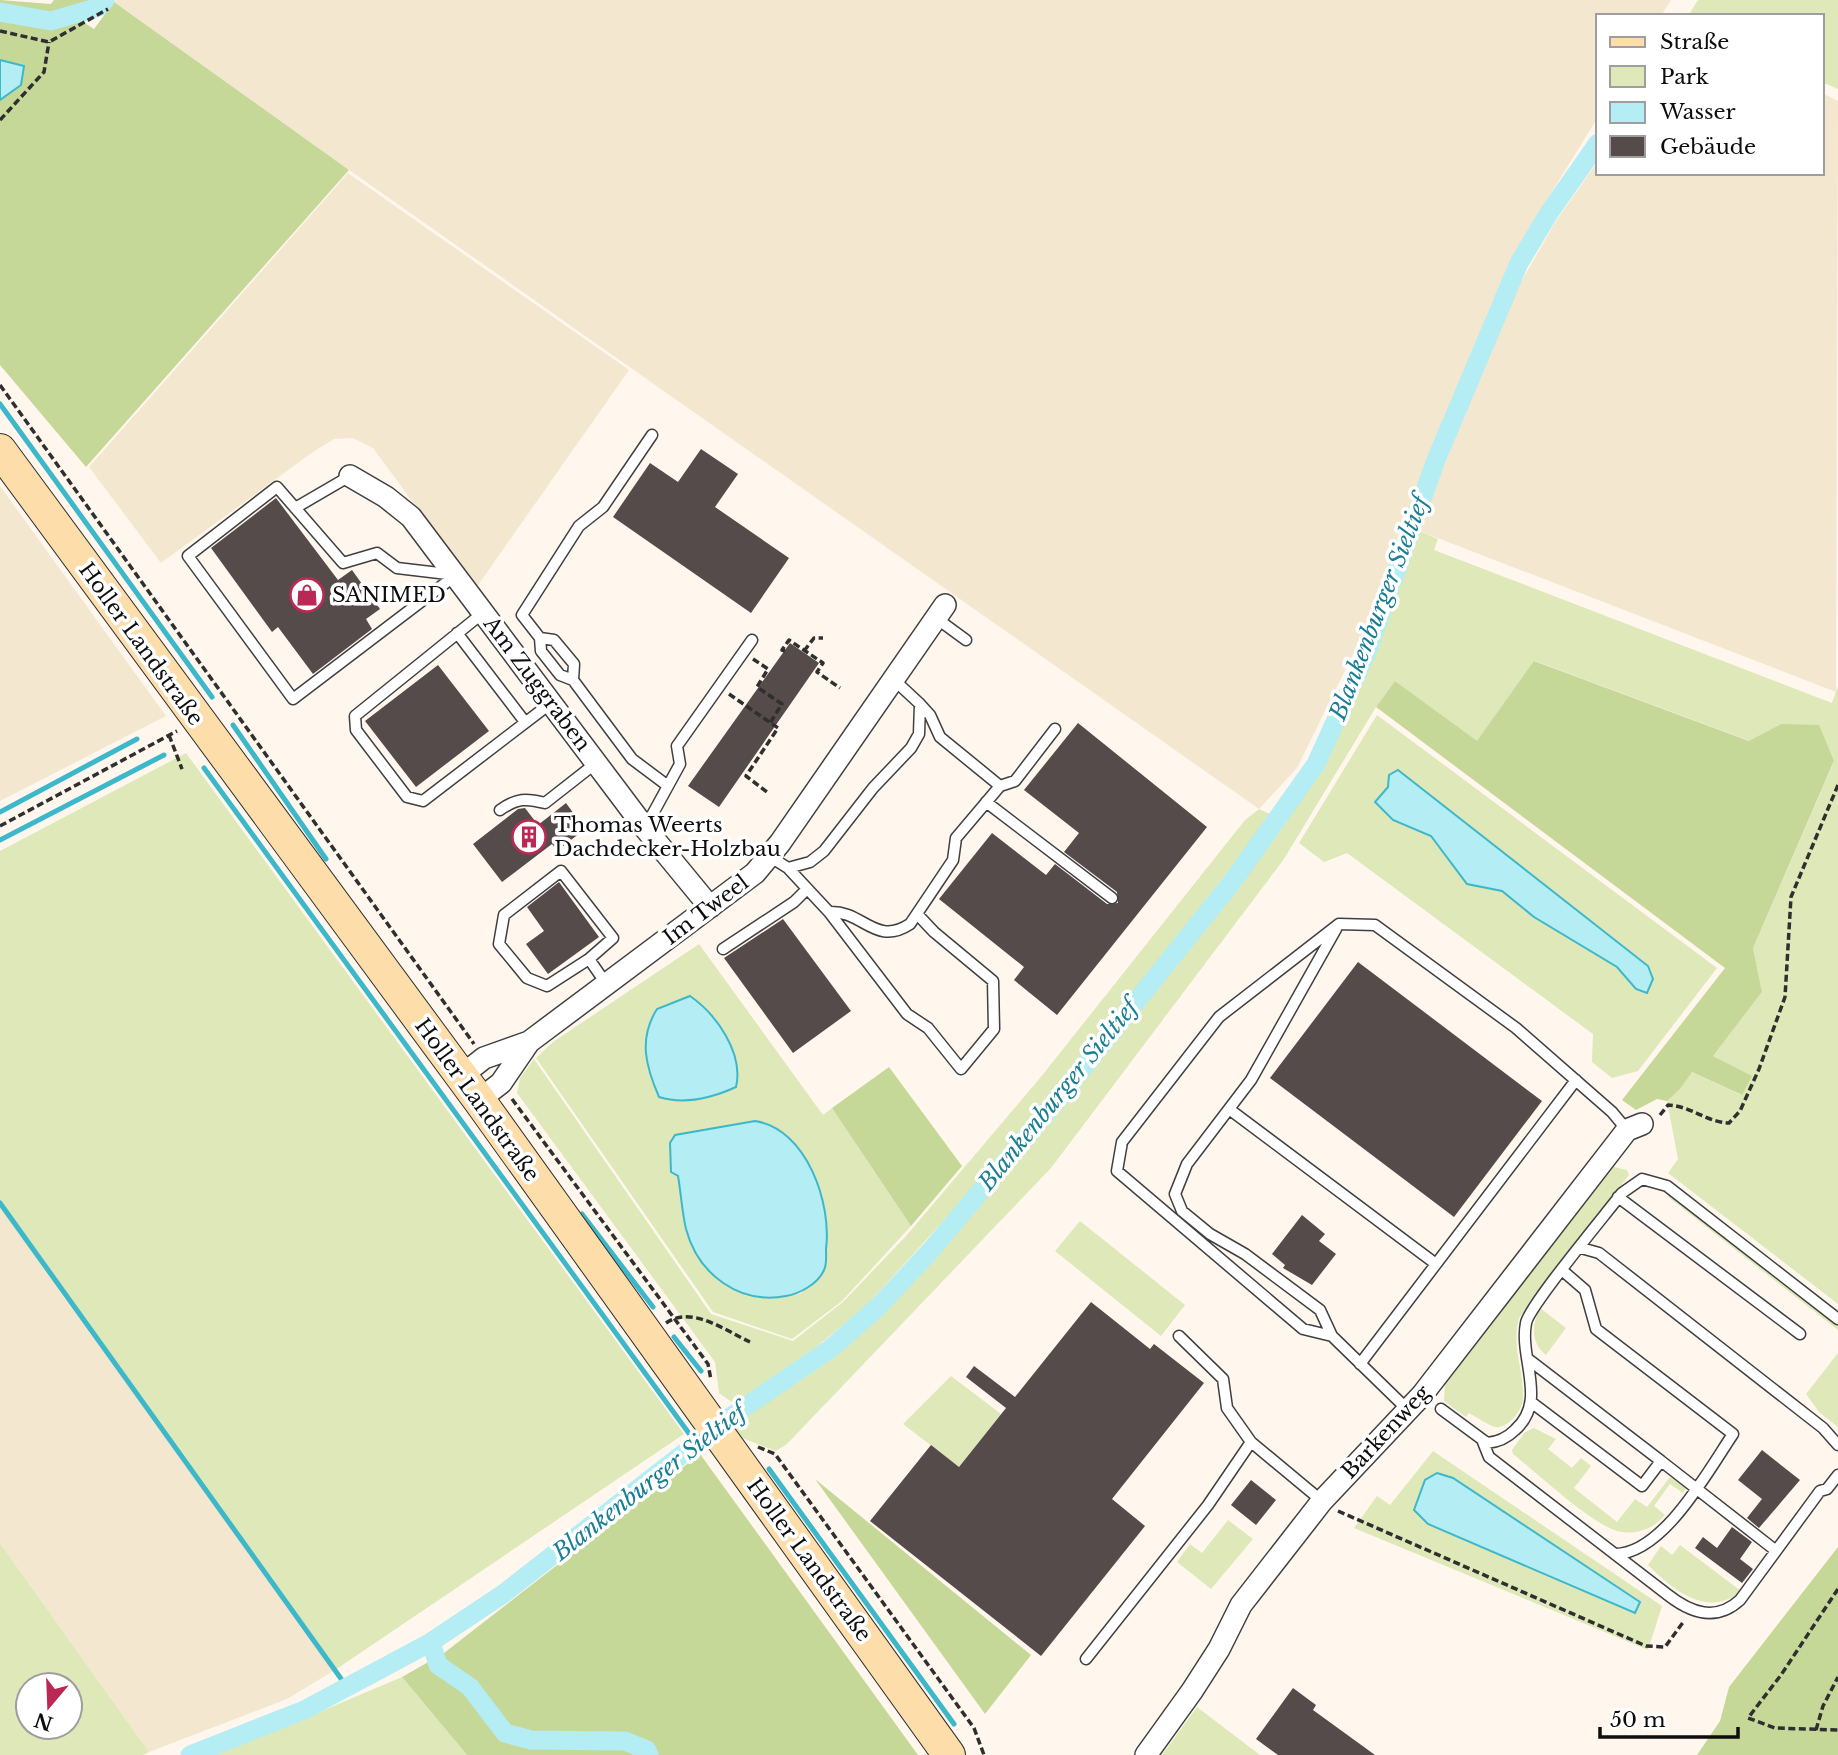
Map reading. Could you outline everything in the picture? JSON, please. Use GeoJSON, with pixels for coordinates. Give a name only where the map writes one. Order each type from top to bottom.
{"type":"FeatureCollection","features":[{"type":"Feature","properties":{"kind":"main road","name":"Holler Landstraße"},"geometry":{"type":"LineString","coordinates":[[0,450],[183,728],[481,1080],[707,1399],[949,1755]]}},
{"type":"Feature","properties":{"kind":"street","name":"Am Zuggraben"},"geometry":{"type":"LineString","coordinates":[[350,476],[386,497],[411,517],[645,828],[709,907]]}},
{"type":"Feature","properties":{"kind":"street","name":"Im Tweel"},"geometry":{"type":"LineString","coordinates":[[481,1080],[755,873],[940,611]]}},
{"type":"Feature","properties":{"kind":"street","name":"Im Tweel"},"geometry":{"type":"LineString","coordinates":[[481,1080],[529,1042]]}},
{"type":"Feature","properties":{"kind":"street","name":"Barkenweg"},"geometry":{"type":"LineString","coordinates":[[1146,1755],[1199,1681],[1241,1605],[1322,1501],[1409,1411],[1634,1127]]}},
{"type":"Feature","properties":{"kind":"lane"},"geometry":{"type":"LineString","coordinates":[[652,435],[603,507],[579,526],[522,615],[540,638],[541,651],[560,675],[573,680],[632,759],[668,786]]}},
{"type":"Feature","properties":{"kind":"lane"},"geometry":{"type":"LineString","coordinates":[[295,508],[350,476]]}},
{"type":"Feature","properties":{"kind":"lane"},"geometry":{"type":"LineString","coordinates":[[277,487],[343,564],[377,553],[397,568],[456,575],[293,699],[188,556],[277,487]]}},
{"type":"Feature","properties":{"kind":"lane"},"geometry":{"type":"LineString","coordinates":[[940,611],[966,640]]}},
{"type":"Feature","properties":{"kind":"lane"},"geometry":{"type":"LineString","coordinates":[[484,612],[355,716],[356,730],[407,797],[423,801],[551,703]]}},
{"type":"Feature","properties":{"kind":"lane"},"geometry":{"type":"LineString","coordinates":[[457,633],[525,722]]}},
{"type":"Feature","properties":{"kind":"lane"},"geometry":{"type":"LineString","coordinates":[[540,638],[554,640],[574,664],[573,680]]}},
{"type":"Feature","properties":{"kind":"lane"},"geometry":{"type":"LineString","coordinates":[[645,828],[680,764],[677,746],[752,640]]}},
{"type":"Feature","properties":{"kind":"lane"},"geometry":{"type":"LineString","coordinates":[[892,678],[930,715],[940,737],[1000,786]]}},
{"type":"Feature","properties":{"kind":"lane"},"geometry":{"type":"LineString","coordinates":[[788,868],[810,862],[824,851],[873,788],[911,748],[919,734],[920,704]]}},
{"type":"Feature","properties":{"kind":"lane"},"geometry":{"type":"LineString","coordinates":[[829,912],[844,911],[883,931],[903,929],[918,915],[953,860],[956,838],[1000,786],[1015,781],[1055,729]]}},
{"type":"Feature","properties":{"kind":"lane"},"geometry":{"type":"LineString","coordinates":[[500,810],[513,801],[526,798],[545,803],[596,763]]}},
{"type":"Feature","properties":{"kind":"lane"},"geometry":{"type":"LineString","coordinates":[[986,802],[1112,898]]}},
{"type":"Feature","properties":{"kind":"lane"},"geometry":{"type":"LineString","coordinates":[[769,856],[788,868],[829,912],[907,1014],[928,1028],[961,1069],[994,1029],[993,981],[934,932],[918,915]]}},
{"type":"Feature","properties":{"kind":"lane"},"geometry":{"type":"LineString","coordinates":[[561,871],[612,938],[589,959],[547,986],[527,978],[499,944],[504,915],[561,871]]}},
{"type":"Feature","properties":{"kind":"lane"},"geometry":{"type":"LineString","coordinates":[[723,949],[794,902],[807,889]]}},
{"type":"Feature","properties":{"kind":"lane"},"geometry":{"type":"LineString","coordinates":[[1332,1336],[1303,1328],[1117,1171],[1122,1142],[1219,1017],[1339,924],[1375,925],[1516,1028],[1634,1127]]}},
{"type":"Feature","properties":{"kind":"lane"},"geometry":{"type":"LineString","coordinates":[[1339,924],[1251,1080],[1187,1164],[1175,1194],[1182,1211],[1210,1234],[1245,1254],[1320,1310],[1332,1336],[1409,1411]]}},
{"type":"Feature","properties":{"kind":"lane"},"geometry":{"type":"LineString","coordinates":[[589,959],[607,985]]}},
{"type":"Feature","properties":{"kind":"lane"},"geometry":{"type":"LineString","coordinates":[[1360,1364],[1576,1080]]}},
{"type":"Feature","properties":{"kind":"lane"},"geometry":{"type":"LineString","coordinates":[[1229,1109],[1436,1264]]}},
{"type":"Feature","properties":{"kind":"lane"},"geometry":{"type":"LineString","coordinates":[[1483,1442],[1500,1441],[1516,1430],[1525,1419],[1531,1402],[1527,1319],[1618,1197],[1627,1187],[1642,1179],[1667,1186],[1838,1319]]}},
{"type":"Feature","properties":{"kind":"lane"},"geometry":{"type":"LineString","coordinates":[[1618,1197],[1800,1334]]}},
{"type":"Feature","properties":{"kind":"lane"},"geometry":{"type":"LineString","coordinates":[[1581,1248],[1599,1253],[1823,1427],[1838,1445]]}},
{"type":"Feature","properties":{"kind":"lane"},"geometry":{"type":"LineString","coordinates":[[1563,1271],[1585,1290],[1596,1329],[1733,1434],[1696,1488],[1647,1545],[1615,1554]]}},
{"type":"Feature","properties":{"kind":"lane"},"geometry":{"type":"LineString","coordinates":[[1180,1336],[1223,1379],[1227,1408],[1251,1442],[1322,1501]]}},
{"type":"Feature","properties":{"kind":"lane"},"geometry":{"type":"LineString","coordinates":[[1528,1359],[1775,1550]]}},
{"type":"Feature","properties":{"kind":"lane"},"geometry":{"type":"LineString","coordinates":[[1531,1402],[1642,1486],[1661,1461]]}},
{"type":"Feature","properties":{"kind":"lane"},"geometry":{"type":"LineString","coordinates":[[1441,1409],[1483,1442],[1489,1457],[1689,1609],[1716,1613],[1734,1605],[1820,1491],[1827,1489],[1838,1475]]}},
{"type":"Feature","properties":{"kind":"lane"},"geometry":{"type":"LineString","coordinates":[[1086,1659],[1209,1504],[1251,1442]]}},
{"type":"Feature","properties":{"kind":"path"},"geometry":{"type":"LineString","coordinates":[[0,31],[49,42],[108,9]]}},
{"type":"Feature","properties":{"kind":"path"},"geometry":{"type":"LineString","coordinates":[[0,120],[44,72],[49,42]]}},
{"type":"Feature","properties":{"kind":"path"},"geometry":{"type":"LineString","coordinates":[[0,385],[481,1080],[674,1318],[708,1364],[707,1399]]}},
{"type":"Feature","properties":{"kind":"path"},"geometry":{"type":"LineString","coordinates":[[804,651],[814,638],[823,638]]}},
{"type":"Feature","properties":{"kind":"path"},"geometry":{"type":"LineString","coordinates":[[785,652],[782,650],[789,640],[823,663],[817,672],[840,688]]}},
{"type":"Feature","properties":{"kind":"path"},"geometry":{"type":"LineString","coordinates":[[744,653],[768,669],[757,687],[782,704],[770,723]]}},
{"type":"Feature","properties":{"kind":"path"},"geometry":{"type":"LineString","coordinates":[[719,687],[778,728],[746,776],[767,792]]}},
{"type":"Feature","properties":{"kind":"path"},"geometry":{"type":"LineString","coordinates":[[0,826],[183,728],[183,769]]}},
{"type":"Feature","properties":{"kind":"path"},"geometry":{"type":"LineString","coordinates":[[1634,1127],[1660,1115],[1668,1105],[1683,1106],[1712,1122],[1729,1123],[1740,1111],[1759,1069],[1785,997],[1791,897],[1838,785]]}},
{"type":"Feature","properties":{"kind":"path"},"geometry":{"type":"LineString","coordinates":[[674,1318],[698,1317],[750,1342]]}},
{"type":"Feature","properties":{"kind":"path"},"geometry":{"type":"LineString","coordinates":[[740,1448],[775,1454],[974,1728],[984,1755]]}},
{"type":"Feature","properties":{"kind":"path"},"geometry":{"type":"LineString","coordinates":[[1322,1501],[1355,1521],[1646,1646],[1665,1647],[1679,1631],[1689,1609]]}},
{"type":"Feature","properties":{"kind":"path"},"geometry":{"type":"LineString","coordinates":[[1838,1589],[1781,1675],[1748,1718],[1775,1728],[1838,1730]]}},
{"type":"Feature","properties":{"kind":"path"},"geometry":{"type":"LineString","coordinates":[[1816,1730],[1823,1706],[1838,1677]]}},
{"type":"Feature","properties":{"kind":"shaded area"},"geometry":{"type":"Polygon","coordinates":[[[1671,0],[1662,14],[1596,14],[1596,120],[1510,260],[1429,457],[1359,642],[1297,768],[1259,809],[114,2],[1671,0]]]}},
{"type":"Feature","properties":{"kind":"shaded area"},"geometry":{"type":"Polygon","coordinates":[[[1824,94],[1838,101],[1836,692],[1417,530],[1517,289],[1556,221],[1596,164],[1596,175],[1824,175],[1824,94]]]}},
{"type":"Feature","properties":{"kind":"shaded area"},"geometry":{"type":"Polygon","coordinates":[[[348,173],[629,370],[476,588],[373,448],[353,438],[334,439],[313,452],[161,563],[89,467],[348,173]]]}},
{"type":"Feature","properties":{"kind":"shaded area"},"geometry":{"type":"Polygon","coordinates":[[[0,486],[166,716],[0,801],[0,486]]]}},
{"type":"Feature","properties":{"kind":"shaded area"},"geometry":{"type":"Polygon","coordinates":[[[0,1209],[335,1670],[287,1699],[149,1752],[0,1543],[0,1209]]]}},
{"type":"Feature","properties":{"kind":"green space"},"geometry":{"type":"Polygon","coordinates":[[[0,0],[51,4],[54,0],[95,0],[77,18],[94,29],[114,2],[349,170],[86,467],[0,365],[0,100],[21,85],[24,67],[0,60],[0,0]]]}},
{"type":"Feature","properties":{"kind":"green space"},"geometry":{"type":"Polygon","coordinates":[[[1698,0],[1838,0],[1838,89],[1824,83],[1824,14],[1689,14],[1698,0]]]}},
{"type":"Feature","properties":{"kind":"green space"},"geometry":{"type":"Polygon","coordinates":[[[1417,530],[1438,539],[1434,550],[1832,703],[1838,686],[1838,1304],[1668,1173],[1678,1159],[1667,1101],[1681,1088],[1692,1072],[1741,1095],[1751,1076],[1713,1056],[1762,992],[1753,948],[1834,762],[1781,724],[1750,741],[1535,661],[1477,742],[1395,681],[1376,707],[1284,859],[1051,1168],[787,1444],[776,1451],[742,1438],[729,1421],[835,1352],[907,1282],[1048,1119],[1171,966],[1319,770],[1372,657],[1417,530]]]}},
{"type":"Feature","properties":{"kind":"green space"},"geometry":{"type":"Polygon","coordinates":[[[1534,661],[1749,741],[1781,724],[1819,725],[1834,761],[1753,948],[1762,992],[1713,1056],[1752,1076],[1742,1095],[1692,1072],[1681,1088],[1667,1101],[1657,1099],[1636,1110],[1622,1100],[1725,968],[1376,707],[1395,681],[1477,741],[1534,661]]]}},
{"type":"Feature","properties":{"kind":"green space"},"geometry":{"type":"Polygon","coordinates":[[[1377,715],[1717,968],[1638,1071],[1612,1078],[1592,1062],[1593,1034],[1347,853],[1324,862],[1299,843],[1377,715]],[[1389,787],[1375,802],[1393,820],[1431,836],[1467,884],[1502,891],[1534,917],[1617,967],[1636,989],[1653,979],[1389,787]]]}},
{"type":"Feature","properties":{"kind":"green space"},"geometry":{"type":"Polygon","coordinates":[[[186,753],[684,1434],[335,1670],[0,1209],[0,851],[186,753]]]}},
{"type":"Feature","properties":{"kind":"green space"},"geometry":{"type":"Polygon","coordinates":[[[1259,809],[1272,815],[1066,1080],[987,1173],[867,1305],[796,1364],[733,1403],[719,1393],[715,1362],[517,1093],[520,1078],[534,1059],[711,1314],[793,1341],[843,1302],[906,1236],[1040,1078],[1245,820],[1259,809]]]}},
{"type":"Feature","properties":{"kind":"green space"},"geometry":{"type":"Polygon","coordinates":[[[699,944],[823,1115],[832,1108],[911,1226],[842,1301],[792,1339],[713,1312],[536,1058],[553,1042],[699,944]],[[714,1016],[674,1101],[716,1096],[736,1087],[731,1051],[714,1016]],[[755,1121],[727,1127],[678,1176],[686,1230],[703,1264],[769,1299],[800,1294],[824,1271],[823,1217],[817,1183],[802,1153],[789,1139],[755,1121]]]}},
{"type":"Feature","properties":{"kind":"green space"},"geometry":{"type":"Polygon","coordinates":[[[889,1067],[962,1166],[911,1226],[832,1108],[889,1067]]]}},
{"type":"Feature","properties":{"kind":"green space"},"geometry":{"type":"Polygon","coordinates":[[[1614,1167],[1627,1170],[1629,1175],[1519,1318],[1516,1339],[1523,1398],[1518,1413],[1510,1422],[1500,1427],[1469,1413],[1466,1417],[1444,1401],[1445,1381],[1608,1170],[1614,1167]]]}},
{"type":"Feature","properties":{"kind":"green space"},"geometry":{"type":"Polygon","coordinates":[[[1667,1196],[1671,1196],[1838,1324],[1838,1330],[1667,1196]]]}},
{"type":"Feature","properties":{"kind":"green space"},"geometry":{"type":"Polygon","coordinates":[[[1080,1221],[1185,1305],[1161,1336],[1055,1251],[1080,1221]]]}},
{"type":"Feature","properties":{"kind":"green space"},"geometry":{"type":"Polygon","coordinates":[[[1540,1308],[1566,1328],[1546,1355],[1537,1345],[1534,1333],[1540,1308]]]}},
{"type":"Feature","properties":{"kind":"green space"},"geometry":{"type":"Polygon","coordinates":[[[1838,1353],[1838,1427],[1819,1412],[1806,1394],[1838,1353]]]}},
{"type":"Feature","properties":{"kind":"green space"},"geometry":{"type":"Polygon","coordinates":[[[951,1376],[1001,1414],[959,1467],[903,1424],[951,1376]]]}},
{"type":"Feature","properties":{"kind":"green space"},"geometry":{"type":"Polygon","coordinates":[[[1534,1428],[1556,1439],[1548,1449],[1572,1468],[1581,1458],[1591,1466],[1574,1488],[1617,1522],[1635,1499],[1647,1507],[1670,1477],[1686,1488],[1683,1493],[1670,1484],[1654,1506],[1665,1515],[1655,1524],[1637,1532],[1617,1531],[1579,1508],[1513,1454],[1512,1450],[1525,1432],[1534,1428]]]}},
{"type":"Feature","properties":{"kind":"green space"},"geometry":{"type":"Polygon","coordinates":[[[1433,1451],[1662,1606],[1648,1650],[1354,1528],[1377,1496],[1390,1505],[1433,1451]]]}},
{"type":"Feature","properties":{"kind":"green space"},"geometry":{"type":"Polygon","coordinates":[[[700,1454],[918,1755],[467,1755],[402,1677],[444,1653],[700,1454]]]}},
{"type":"Feature","properties":{"kind":"green space"},"geometry":{"type":"Polygon","coordinates":[[[815,1479],[1031,1655],[985,1714],[815,1479]]]}},
{"type":"Feature","properties":{"kind":"green space"},"geometry":{"type":"Polygon","coordinates":[[[1228,1520],[1253,1539],[1211,1589],[1177,1562],[1190,1544],[1202,1553],[1228,1520]]]}},
{"type":"Feature","properties":{"kind":"green space"},"geometry":{"type":"Polygon","coordinates":[[[0,1543],[149,1752],[143,1755],[0,1755],[0,1543]]]}},
{"type":"Feature","properties":{"kind":"green space"},"geometry":{"type":"Polygon","coordinates":[[[1680,1545],[1741,1591],[1729,1599],[1704,1602],[1668,1584],[1648,1565],[1661,1546],[1672,1555],[1680,1545]]]}},
{"type":"Feature","properties":{"kind":"green space"},"geometry":{"type":"Polygon","coordinates":[[[1838,1547],[1838,1755],[1697,1755],[1720,1721],[1729,1687],[1838,1547]]]}},
{"type":"Feature","properties":{"kind":"green space"},"geometry":{"type":"Polygon","coordinates":[[[402,1677],[467,1755],[209,1755],[296,1722],[402,1677]]]}},
{"type":"Feature","properties":{"kind":"green space"},"geometry":{"type":"Polygon","coordinates":[[[1197,1707],[1260,1755],[1162,1755],[1197,1707]]]}},
{"type":"Feature","properties":{"kind":"water"},"geometry":{"type":"Polygon","coordinates":[[[0,60],[24,66],[21,85],[0,100],[0,60]]]}},
{"type":"Feature","properties":{"kind":"water"},"geometry":{"type":"Polygon","coordinates":[[[1398,770],[1648,966],[1653,979],[1647,993],[1636,989],[1617,967],[1534,917],[1502,891],[1467,884],[1431,836],[1393,820],[1375,802],[1388,787],[1389,775],[1398,770]]]}},
{"type":"Feature","properties":{"kind":"water"},"geometry":{"type":"Polygon","coordinates":[[[690,996],[709,1013],[726,1036],[736,1061],[736,1087],[698,1099],[659,1097],[646,1053],[647,1031],[657,1009],[690,996]]]}},
{"type":"Feature","properties":{"kind":"water"},"geometry":{"type":"Polygon","coordinates":[[[755,1121],[773,1127],[789,1138],[802,1153],[820,1191],[825,1211],[827,1231],[824,1270],[808,1288],[786,1296],[752,1296],[723,1283],[711,1272],[692,1245],[686,1229],[678,1176],[671,1172],[670,1143],[675,1135],[755,1121]]]}},
{"type":"Feature","properties":{"kind":"water"},"geometry":{"type":"Polygon","coordinates":[[[1437,1473],[1453,1478],[1640,1602],[1635,1613],[1428,1524],[1414,1510],[1425,1480],[1437,1473]]]}},
{"type":"Feature","properties":{"kind":"building"},"geometry":{"type":"Polygon","coordinates":[[[701,449],[738,474],[715,507],[789,558],[751,613],[613,517],[650,463],[678,482],[701,449]]]}},
{"type":"Feature","properties":{"kind":"building","name":"SANIMED"},"geometry":{"type":"Polygon","coordinates":[[[276,498],[338,580],[352,570],[380,609],[366,619],[372,629],[313,674],[278,627],[272,632],[211,548],[276,498]]]}},
{"type":"Feature","properties":{"kind":"building"},"geometry":{"type":"Polygon","coordinates":[[[790,643],[819,663],[719,807],[688,786],[790,643]]]}},
{"type":"Feature","properties":{"kind":"building"},"geometry":{"type":"Polygon","coordinates":[[[438,665],[489,731],[416,787],[365,721],[438,665]]]}},
{"type":"Feature","properties":{"kind":"building"},"geometry":{"type":"Polygon","coordinates":[[[1078,723],[1207,827],[1057,1015],[1014,980],[1024,967],[939,899],[992,833],[1046,875],[1055,864],[1107,904],[1118,903],[1117,892],[1064,852],[1079,833],[1024,790],[1078,723]]]}},
{"type":"Feature","properties":{"kind":"building","name":"Thomas Weerts Dachdecker-Holzbau"},"geometry":{"type":"Polygon","coordinates":[[[566,803],[585,829],[557,851],[552,844],[502,882],[473,844],[518,809],[525,808],[538,825],[566,803]]]}},
{"type":"Feature","properties":{"kind":"building"},"geometry":{"type":"Polygon","coordinates":[[[559,882],[599,937],[548,974],[526,944],[544,931],[527,907],[559,882]]]}},
{"type":"Feature","properties":{"kind":"building"},"geometry":{"type":"Polygon","coordinates":[[[783,919],[851,1011],[793,1053],[724,958],[783,919]]]}},
{"type":"Feature","properties":{"kind":"building"},"geometry":{"type":"Polygon","coordinates":[[[1358,962],[1542,1101],[1454,1217],[1270,1078],[1358,962]]]}},
{"type":"Feature","properties":{"kind":"building"},"geometry":{"type":"Polygon","coordinates":[[[1302,1215],[1325,1234],[1319,1241],[1336,1254],[1312,1285],[1283,1268],[1285,1265],[1272,1254],[1302,1215]]]}},
{"type":"Feature","properties":{"kind":"building"},"geometry":{"type":"Polygon","coordinates":[[[1091,1302],[1150,1349],[1154,1344],[1204,1383],[1112,1499],[1145,1526],[1041,1656],[870,1521],[931,1445],[959,1467],[1006,1408],[966,1377],[974,1366],[1015,1397],[1091,1302]]]}},
{"type":"Feature","properties":{"kind":"building"},"geometry":{"type":"Polygon","coordinates":[[[1762,1450],[1800,1480],[1759,1528],[1747,1518],[1762,1499],[1738,1480],[1762,1450]]]}},
{"type":"Feature","properties":{"kind":"building"},"geometry":{"type":"Polygon","coordinates":[[[1251,1480],[1276,1500],[1256,1525],[1231,1505],[1251,1480]]]}},
{"type":"Feature","properties":{"kind":"building"},"geometry":{"type":"Polygon","coordinates":[[[1732,1527],[1752,1542],[1740,1559],[1753,1569],[1742,1583],[1695,1548],[1703,1537],[1717,1548],[1732,1527]]]}},
{"type":"Feature","properties":{"kind":"building"},"geometry":{"type":"Polygon","coordinates":[[[1293,1688],[1316,1705],[1313,1710],[1375,1755],[1278,1755],[1256,1739],[1293,1688]]]}},
{"type":"Feature","properties":{"kind":"waterway"},"geometry":{"type":"LineString","coordinates":[[0,12],[51,21],[99,7],[105,0]]}},
{"type":"Feature","properties":{"kind":"waterway","name":"Blankenburger Sieltief"},"geometry":{"type":"LineString","coordinates":[[190,1755],[304,1710],[431,1642],[503,1594],[730,1417],[830,1349],[878,1307],[931,1250],[1054,1104],[1232,882],[1316,764],[1368,649],[1436,460],[1519,263],[1549,213],[1596,146]]}},
{"type":"Feature","properties":{"kind":"waterway"},"geometry":{"type":"LineString","coordinates":[[0,404],[212,697]]}},
{"type":"Feature","properties":{"kind":"waterway"},"geometry":{"type":"LineString","coordinates":[[233,725],[326,859]]}},
{"type":"Feature","properties":{"kind":"waterway"},"geometry":{"type":"LineString","coordinates":[[0,812],[137,739]]}},
{"type":"Feature","properties":{"kind":"waterway"},"geometry":{"type":"LineString","coordinates":[[0,840],[164,755]]}},
{"type":"Feature","properties":{"kind":"waterway"},"geometry":{"type":"LineString","coordinates":[[204,768],[696,1443]]}},
{"type":"Feature","properties":{"kind":"waterway"},"geometry":{"type":"LineString","coordinates":[[0,1203],[347,1687]]}},
{"type":"Feature","properties":{"kind":"waterway"},"geometry":{"type":"LineString","coordinates":[[582,1214],[653,1307]]}},
{"type":"Feature","properties":{"kind":"waterway"},"geometry":{"type":"LineString","coordinates":[[674,1337],[701,1371]]}},
{"type":"Feature","properties":{"kind":"waterway"},"geometry":{"type":"LineString","coordinates":[[769,1469],[954,1724]]}},
{"type":"Feature","properties":{"kind":"waterway"},"geometry":{"type":"LineString","coordinates":[[431,1642],[438,1665],[470,1687],[505,1733],[531,1740],[625,1741],[647,1750],[649,1755]]}},
{"type":"Feature","properties":{"kind":"place","name":"SANIMED"},"geometry":{"type":"Point","coordinates":[307,595]}},
{"type":"Feature","properties":{"kind":"place","name":"Thomas Weerts Dachdecker-Holzbau"},"geometry":{"type":"Point","coordinates":[529,837]}}]}
